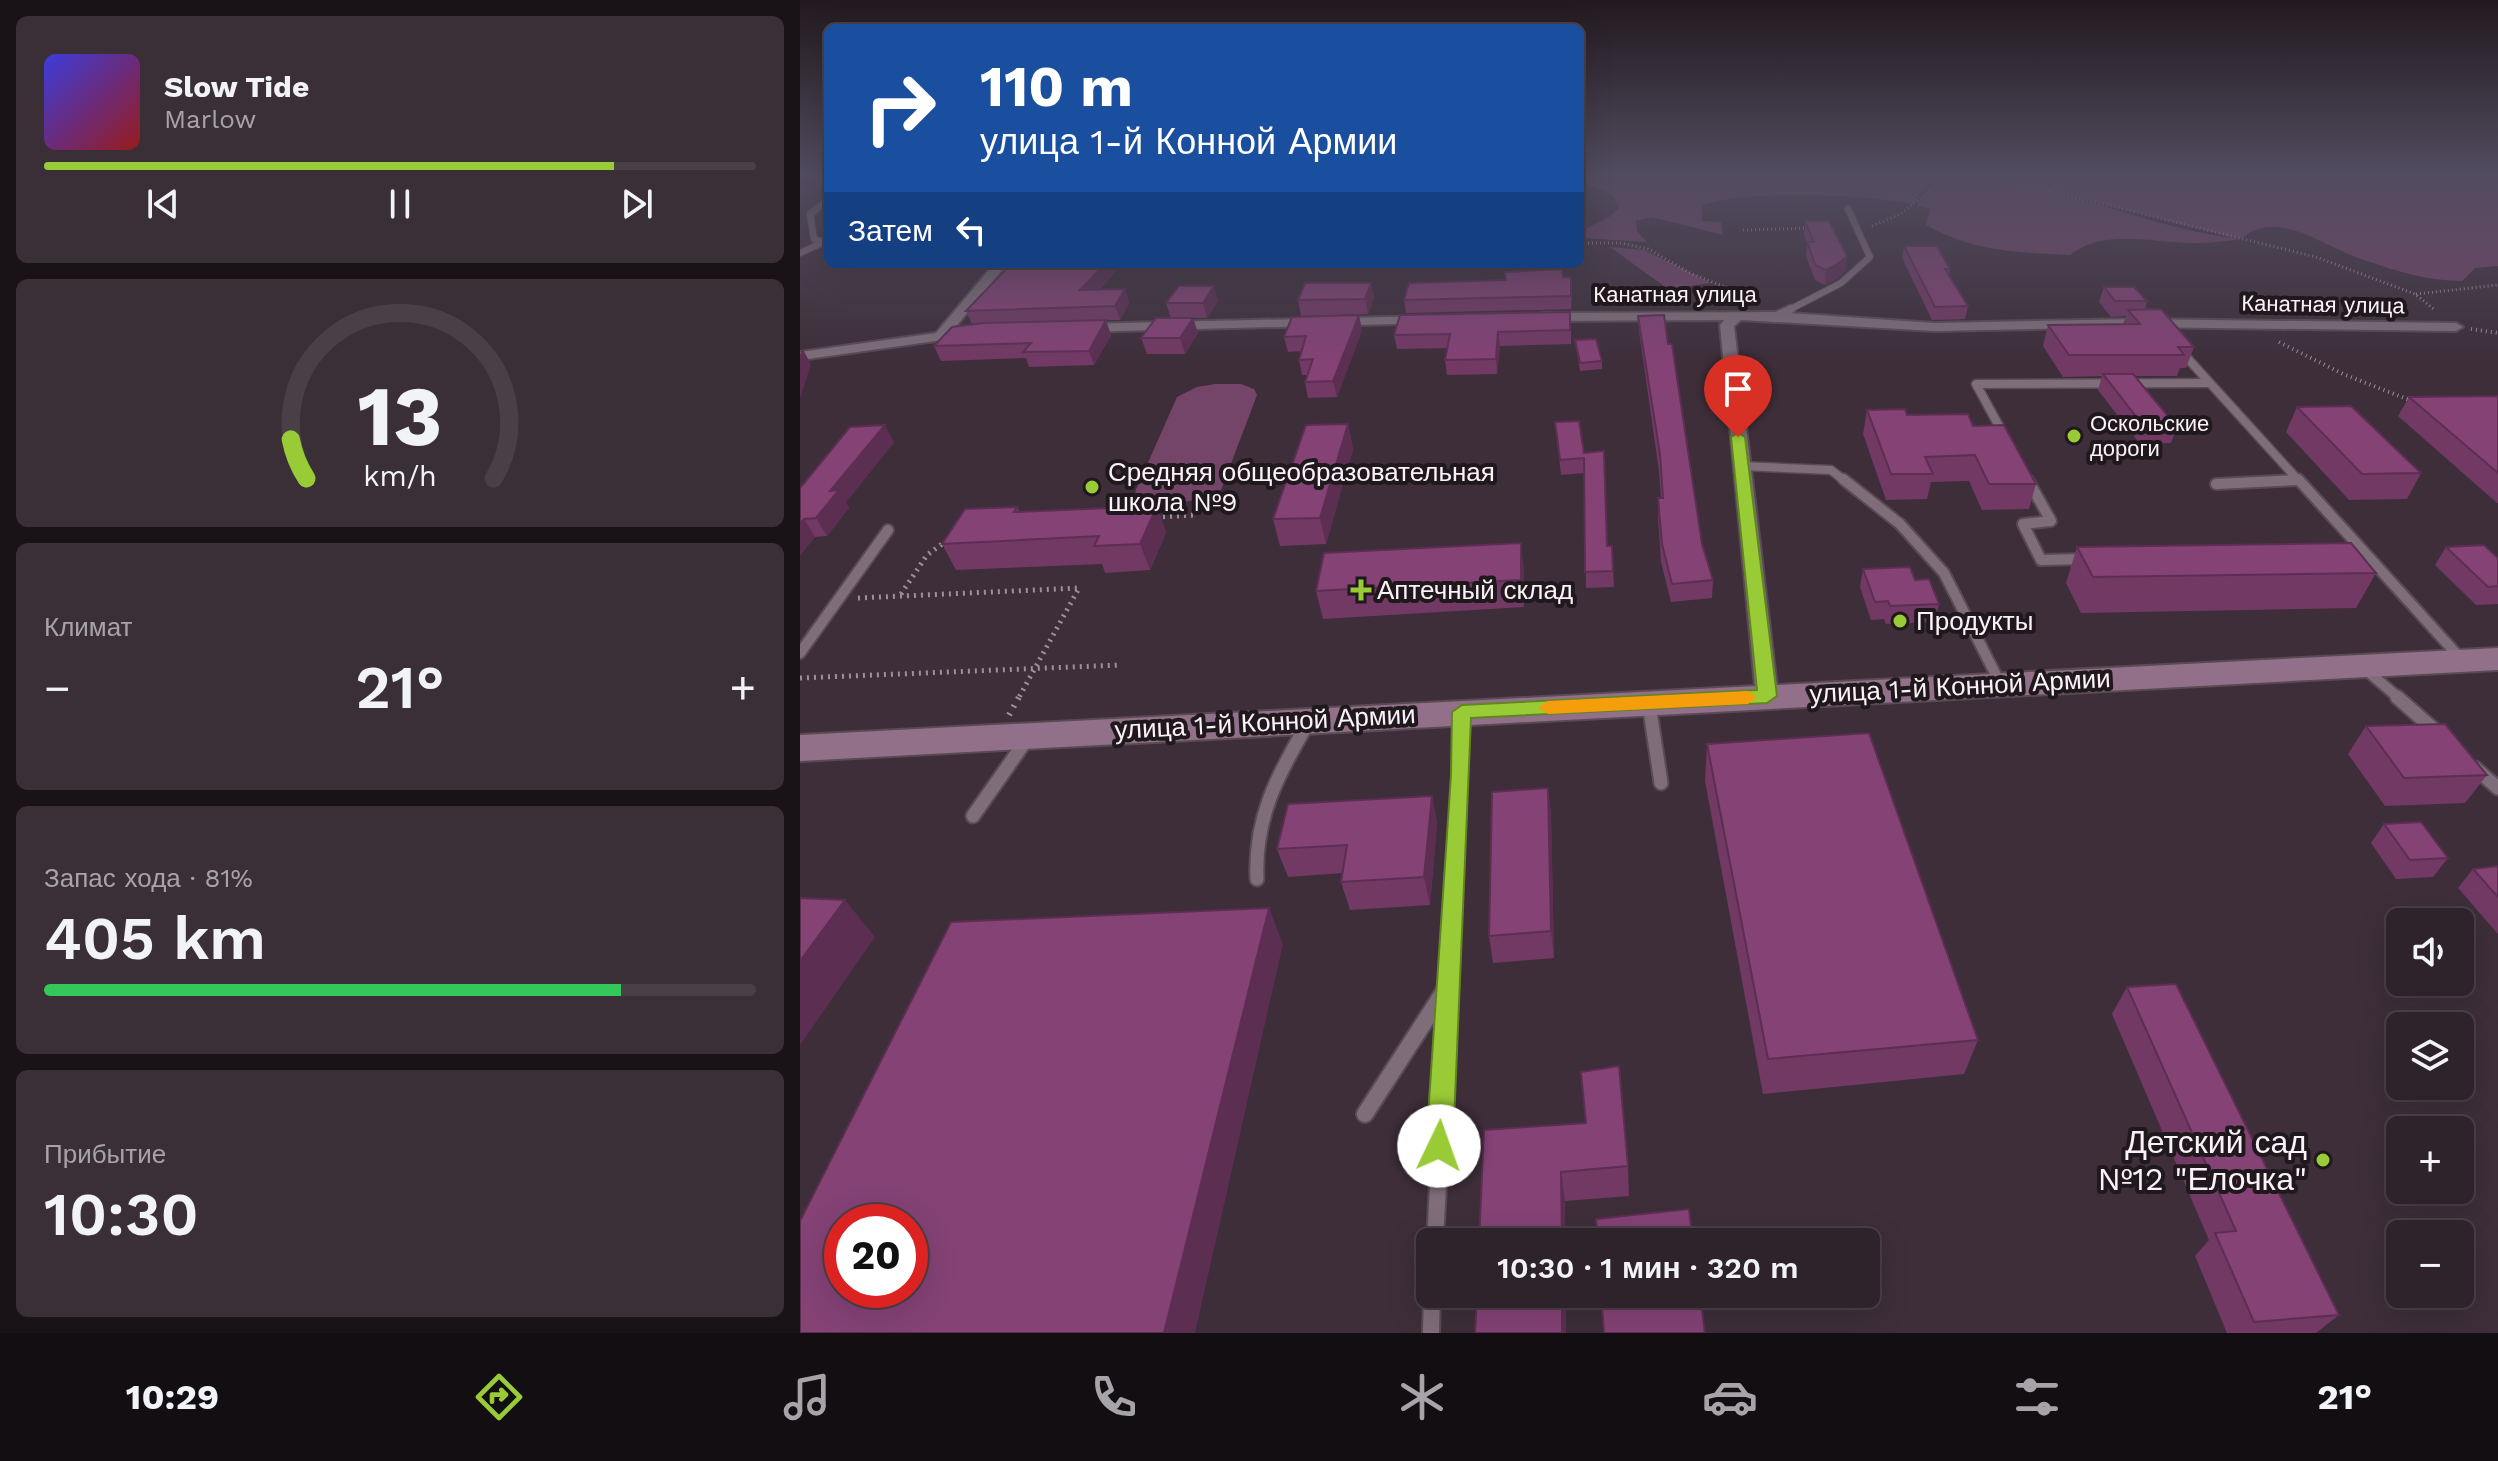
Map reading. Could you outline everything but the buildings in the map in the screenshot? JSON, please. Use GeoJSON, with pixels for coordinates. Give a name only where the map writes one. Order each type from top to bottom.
{"type":"FeatureCollection","features":[{"type":"Feature","properties":{"kind":"main road","name":"улица 1-й Конной Армии"},"geometry":{"type":"LineString","coordinates":[[800,748],[2498,659]]}},
{"type":"Feature","properties":{"kind":"street"},"geometry":{"type":"LineString","coordinates":[[941,336],[998,268]]}},
{"type":"Feature","properties":{"kind":"street"},"geometry":{"type":"LineString","coordinates":[[1738,316],[1727,325],[1767,696]]}},
{"type":"Feature","properties":{"kind":"street","name":"Канатная улица"},"geometry":{"type":"LineString","coordinates":[[1527,318],[1776,316],[1935,327],[2456,327]]}},
{"type":"Feature","properties":{"kind":"street"},"geometry":{"type":"LineString","coordinates":[[1067,328],[1447,319]]}},
{"type":"Feature","properties":{"kind":"street"},"geometry":{"type":"LineString","coordinates":[[800,356],[989,330]]}},
{"type":"Feature","properties":{"kind":"lane"},"geometry":{"type":"LineString","coordinates":[[1776,316],[1841,283],[1870,257],[1861,238]]}},
{"type":"Feature","properties":{"kind":"lane"},"geometry":{"type":"LineString","coordinates":[[800,253],[824,241]]}},
{"type":"Feature","properties":{"kind":"lane"},"geometry":{"type":"LineString","coordinates":[[2180,350],[2462,661]]}},
{"type":"Feature","properties":{"kind":"lane"},"geometry":{"type":"LineString","coordinates":[[2013,452],[1976,384],[2207,383]]}},
{"type":"Feature","properties":{"kind":"lane"},"geometry":{"type":"LineString","coordinates":[[1741,466],[1831,470],[1900,524],[1944,573],[2000,683]]}},
{"type":"Feature","properties":{"kind":"lane"},"geometry":{"type":"LineString","coordinates":[[2021,466],[2051,521],[2023,524],[2041,560],[2102,559]]}},
{"type":"Feature","properties":{"kind":"lane"},"geometry":{"type":"LineString","coordinates":[[2216,484],[2297,480]]}},
{"type":"Feature","properties":{"kind":"lane"},"geometry":{"type":"LineString","coordinates":[[800,653],[888,530]]}},
{"type":"Feature","properties":{"kind":"lane"},"geometry":{"type":"LineString","coordinates":[[2334,555],[2365,554]]}},
{"type":"Feature","properties":{"kind":"lane"},"geometry":{"type":"LineString","coordinates":[[2362,666],[2454,748]]}},
{"type":"Feature","properties":{"kind":"lane"},"geometry":{"type":"LineString","coordinates":[[1649,704],[1661,783]]}},
{"type":"Feature","properties":{"kind":"lane"},"geometry":{"type":"LineString","coordinates":[[1436,1228],[1462,712]]}},
{"type":"Feature","properties":{"kind":"lane"},"geometry":{"type":"LineString","coordinates":[[1257,879],[1253,849],[1264,803],[1310,719]]}},
{"type":"Feature","properties":{"kind":"lane"},"geometry":{"type":"LineString","coordinates":[[973,816],[1013,736]]}},
{"type":"Feature","properties":{"kind":"lane"},"geometry":{"type":"LineString","coordinates":[[2465,758],[2498,788]]}},
{"type":"Feature","properties":{"kind":"lane"},"geometry":{"type":"LineString","coordinates":[[1365,1114],[1447,987]]}},
{"type":"Feature","properties":{"kind":"lane"},"geometry":{"type":"LineString","coordinates":[[1431,1333],[1432,1308]]}},
{"type":"Feature","properties":{"kind":"path"},"geometry":{"type":"LineString","coordinates":[[2240,238],[2316,257],[2415,294],[2456,327]]}},
{"type":"Feature","properties":{"kind":"path"},"geometry":{"type":"LineString","coordinates":[[1584,243],[1620,243],[1648,249],[1690,273],[1739,289],[1750,297],[1750,306],[1738,316]]}},
{"type":"Feature","properties":{"kind":"path"},"geometry":{"type":"LineString","coordinates":[[2415,294],[2498,285]]}},
{"type":"Feature","properties":{"kind":"path"},"geometry":{"type":"LineString","coordinates":[[2237,325],[2343,374],[2425,406]]}},
{"type":"Feature","properties":{"kind":"path"},"geometry":{"type":"LineString","coordinates":[[1149,517],[1195,515]]}},
{"type":"Feature","properties":{"kind":"path"},"geometry":{"type":"LineString","coordinates":[[900,595],[927,555],[954,536]]}},
{"type":"Feature","properties":{"kind":"path"},"geometry":{"type":"LineString","coordinates":[[837,599],[1079,588],[1032,670],[1013,736]]}},
{"type":"Feature","properties":{"kind":"path"},"geometry":{"type":"LineString","coordinates":[[800,678],[1121,665]]}},
{"type":"Feature","properties":{"kind":"shaded area"},"geometry":{"type":"Polygon","coordinates":[[[1584,238],[1644,238],[1647,242],[1584,238]]]}},
{"type":"Feature","properties":{"kind":"shaded area"},"geometry":{"type":"Polygon","coordinates":[[[1954,238],[2241,239],[2181,243],[2115,239],[2084,246],[2070,255],[2013,251],[1954,238]]]}},
{"type":"Feature","properties":{"kind":"shaded area"},"geometry":{"type":"Polygon","coordinates":[[[2314,238],[2498,238],[2498,266],[2475,268],[2462,281],[2424,277],[2350,255],[2314,238]]]}},
{"type":"Feature","properties":{"kind":"shaded area"},"geometry":{"type":"Polygon","coordinates":[[[1610,247],[1644,250],[1711,283],[1668,289],[1610,247]]]}},
{"type":"Feature","properties":{"kind":"shaded area"},"geometry":{"type":"Polygon","coordinates":[[[1166,268],[1222,268],[1166,270],[1166,268]]]}},
{"type":"Feature","properties":{"kind":"shaded area"},"geometry":{"type":"Polygon","coordinates":[[[1241,384],[1254,389],[1257,395],[1221,490],[1178,503],[1156,502],[1135,492],[1177,397],[1197,387],[1241,384]]]}},
{"type":"Feature","properties":{"kind":"slow traffic"},"geometry":{"type":"LineString","coordinates":[[1548,708],[1748,697]]}},
{"type":"Feature","properties":{"kind":"place","name":"Оскольские дороги"},"geometry":{"type":"Point","coordinates":[2074,436]}},
{"type":"Feature","properties":{"kind":"place","name":"Средняя общеобразовательная школа №9"},"geometry":{"type":"Point","coordinates":[1092,487]}},
{"type":"Feature","properties":{"kind":"place","name":"Аптечный склад"},"geometry":{"type":"Point","coordinates":[1361,590]}},
{"type":"Feature","properties":{"kind":"place","name":"Продукты"},"geometry":{"type":"Point","coordinates":[1900,621]}},
{"type":"Feature","properties":{"kind":"place","name":"Детский сад №12 \"Елочка\""},"geometry":{"type":"Point","coordinates":[2323,1160]}},
{"type":"Feature","properties":{"kind":"route"},"geometry":{"type":"LineString","coordinates":[[1439,1146],[1462,712],[1767,696],[1738,437]]}}]}
